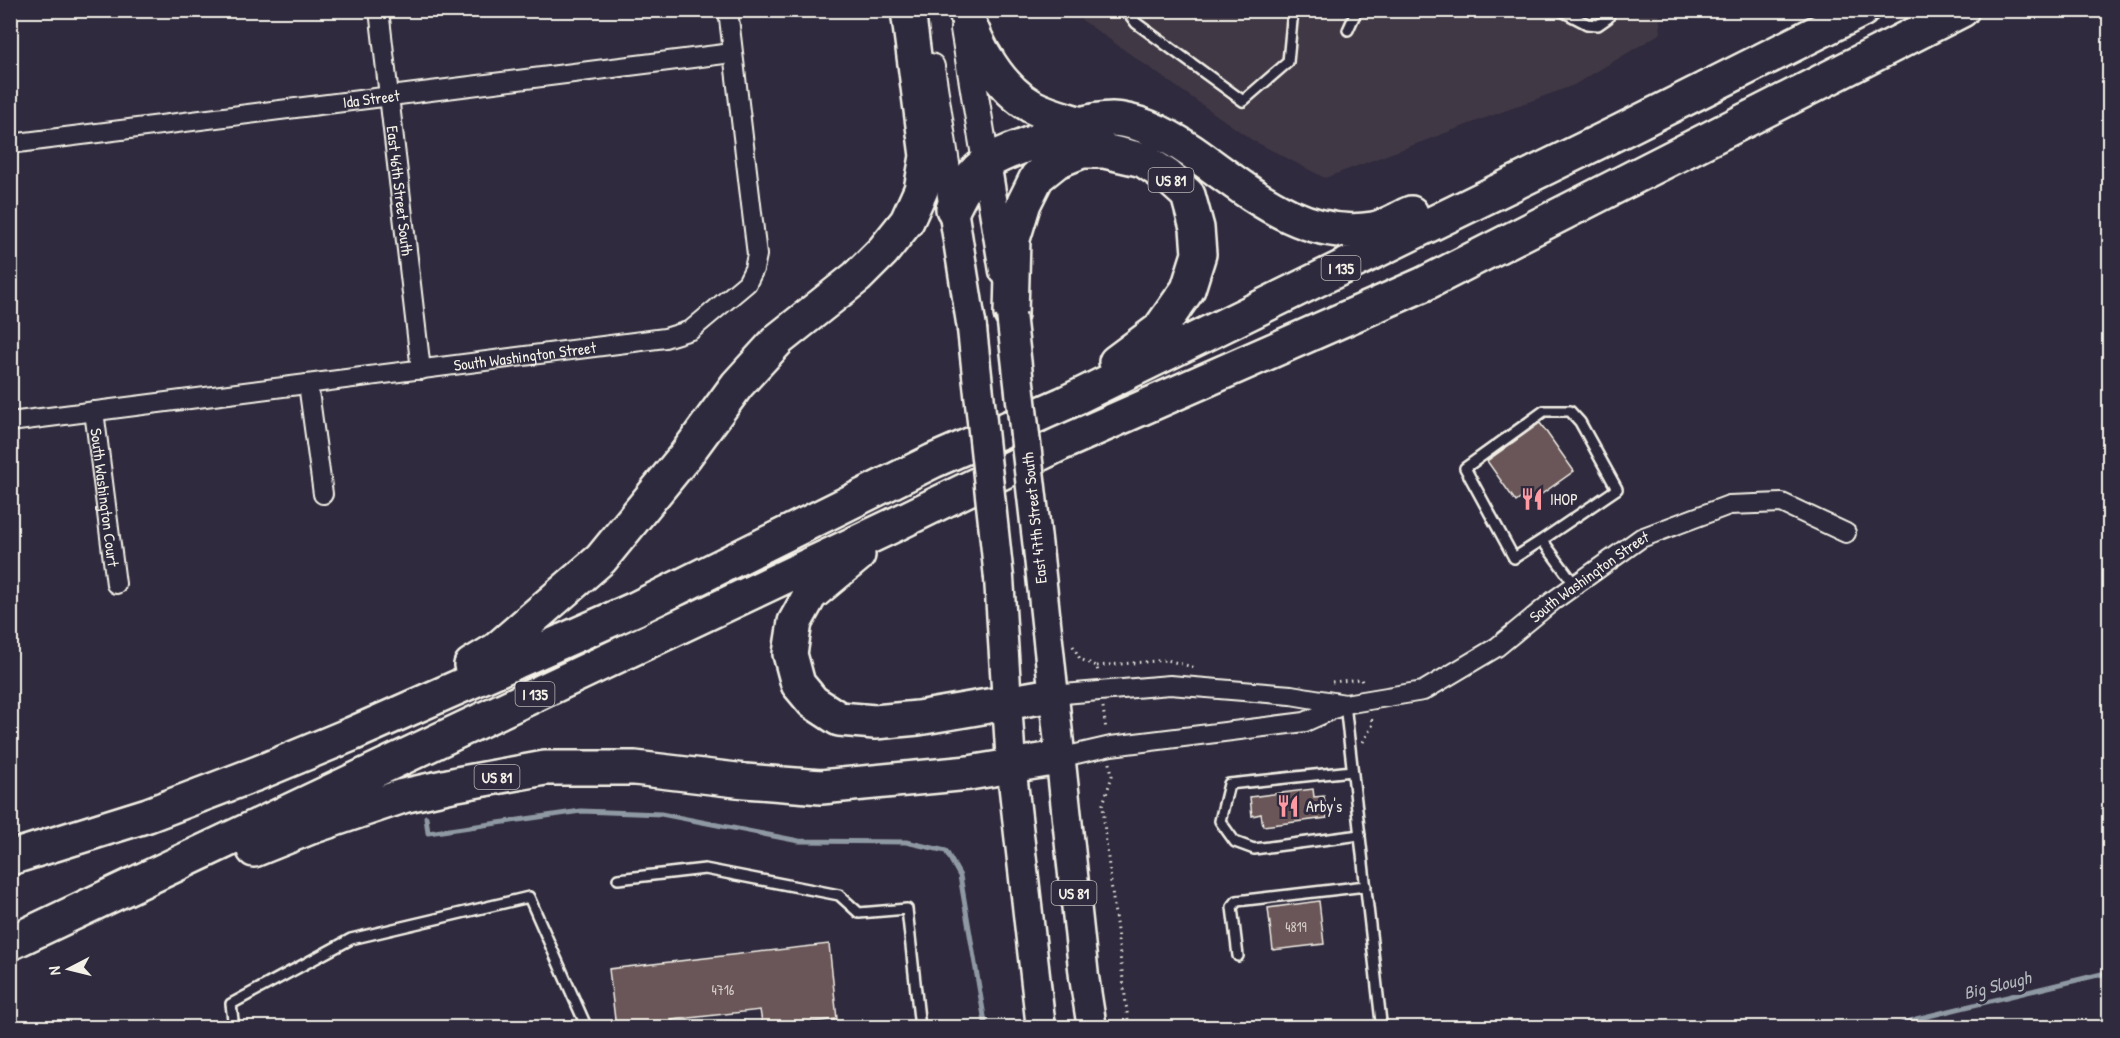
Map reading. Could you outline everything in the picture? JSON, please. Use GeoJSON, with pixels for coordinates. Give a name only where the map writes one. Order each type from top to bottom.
{"type":"FeatureCollection","features":[{"type":"Feature","properties":{"kind":"highway"},"geometry":{"type":"LineString","coordinates":[[351,734],[496,650],[601,559],[685,456],[738,385],[779,339],[857,277],[907,221],[921,190],[927,156],[908,10]]}},
{"type":"Feature","properties":{"kind":"highway"},"geometry":{"type":"LineString","coordinates":[[963,10],[970,29],[999,78],[1032,106],[1081,124]]}},
{"type":"Feature","properties":{"kind":"highway","name":"I 135"},"geometry":{"type":"LineString","coordinates":[[10,858],[148,815],[351,734],[635,609],[933,461],[1063,404],[1619,132],[1862,10]]}},
{"type":"Feature","properties":{"kind":"highway","name":"I 135"},"geometry":{"type":"LineString","coordinates":[[10,943],[894,525],[1060,444],[1424,284],[1962,10]]}},
{"type":"Feature","properties":{"kind":"highway"},"geometry":{"type":"LineString","coordinates":[[953,209],[962,191],[986,162],[1081,124],[1112,119],[1137,124],[1171,137],[1272,207],[1299,221],[1333,230],[1374,229],[1484,182],[1619,132]]}},
{"type":"Feature","properties":{"kind":"highway","name":"US 81"},"geometry":{"type":"LineString","coordinates":[[1011,314],[1012,239],[1017,220],[1037,177],[1057,161],[1082,151],[1104,151],[1143,160],[1167,176],[1188,195],[1197,228],[1199,254],[1188,289],[1160,330],[1063,404]]}},
{"type":"Feature","properties":{"kind":"highway"},"geometry":{"type":"LineString","coordinates":[[894,525],[810,595],[795,622],[790,654],[798,684],[813,702],[839,719],[875,722],[918,718],[1053,695]]}},
{"type":"Feature","properties":{"kind":"highway","name":"US 81"},"geometry":{"type":"LineString","coordinates":[[10,948],[311,827],[403,796],[545,768],[635,768],[745,782],[821,787],[969,773],[1011,764],[1059,758]]}},
{"type":"Feature","properties":{"kind":"main road"},"geometry":{"type":"LineString","coordinates":[[922,10],[972,330],[999,578],[1011,764],[1041,1028]]}},
{"type":"Feature","properties":{"kind":"main road","name":"East 47th Street South"},"geometry":{"type":"LineString","coordinates":[[963,10],[1011,314],[1059,758],[1092,1028]]}},
{"type":"Feature","properties":{"kind":"street","name":"East 46th Street South"},"geometry":{"type":"LineString","coordinates":[[379,10],[421,370]]}},
{"type":"Feature","properties":{"kind":"street","name":"South Washington Street"},"geometry":{"type":"LineString","coordinates":[[10,422],[665,338],[691,330],[747,283],[754,269],[757,255],[728,10]]}},
{"type":"Feature","properties":{"kind":"street","name":"Ida Street"},"geometry":{"type":"LineString","coordinates":[[10,144],[732,53]]}},
{"type":"Feature","properties":{"kind":"street"},"geometry":{"type":"LineString","coordinates":[[308,384],[323,494]]}},
{"type":"Feature","properties":{"kind":"street","name":"South Washington Court"},"geometry":{"type":"LineString","coordinates":[[94,411],[116,584]]}},
{"type":"Feature","properties":{"kind":"street","name":"South Washington Street"},"geometry":{"type":"LineString","coordinates":[[1059,758],[1108,747],[1305,722],[1344,704],[1423,691],[1497,647],[1575,585],[1641,538],[1730,505],[1782,503],[1846,533]]}},
{"type":"Feature","properties":{"kind":"street","name":"South Washington Street"},"geometry":{"type":"LineString","coordinates":[[1053,695],[1170,685],[1291,695],[1344,704]]}},
{"type":"Feature","properties":{"kind":"lane"},"geometry":{"type":"LineString","coordinates":[[1126,10],[1136,23],[1243,101],[1288,62],[1293,10]]}},
{"type":"Feature","properties":{"kind":"lane"},"geometry":{"type":"LineString","coordinates":[[1348,30],[1357,10]]}},
{"type":"Feature","properties":{"kind":"lane"},"geometry":{"type":"LineString","coordinates":[[1560,10],[1587,24],[1598,25],[1608,18],[1611,10]]}},
{"type":"Feature","properties":{"kind":"lane"},"geometry":{"type":"LineString","coordinates":[[1544,411],[1570,411],[1580,422],[1617,489],[1542,540],[1514,558],[1465,468],[1544,411]]}},
{"type":"Feature","properties":{"kind":"lane"},"geometry":{"type":"LineString","coordinates":[[1542,540],[1575,585]]}},
{"type":"Feature","properties":{"kind":"lane"},"geometry":{"type":"LineString","coordinates":[[1344,704],[1381,1022]]}},
{"type":"Feature","properties":{"kind":"lane"},"geometry":{"type":"LineString","coordinates":[[1352,771],[1230,784],[1220,821],[1235,842],[1254,849],[1360,835]]}},
{"type":"Feature","properties":{"kind":"lane"},"geometry":{"type":"LineString","coordinates":[[618,879],[705,869],[838,895],[859,913],[907,909],[920,1028]]}},
{"type":"Feature","properties":{"kind":"lane"},"geometry":{"type":"LineString","coordinates":[[1238,956],[1232,907],[1237,901],[1366,886]]}},
{"type":"Feature","properties":{"kind":"lane"},"geometry":{"type":"LineString","coordinates":[[234,1028],[231,1004],[351,939],[529,897],[587,1028]]}},
{"type":"Feature","properties":{"kind":"path"},"geometry":{"type":"LineString","coordinates":[[1072,638],[1074,649],[1080,659],[1097,666],[1101,692],[1112,776],[1103,804],[1105,834],[1129,1028]]}},
{"type":"Feature","properties":{"kind":"shaded area"},"geometry":{"type":"Polygon","coordinates":[[[1659,10],[1661,33],[1574,85],[1325,178],[1252,140],[1069,11],[1659,10]]]}},
{"type":"Feature","properties":{"kind":"building"},"geometry":{"type":"Polygon","coordinates":[[[1540,423],[1574,471],[1529,503],[1524,496],[1516,502],[1487,461],[1540,423]]]}},
{"type":"Feature","properties":{"kind":"building","name":"Arby's"},"geometry":{"type":"Polygon","coordinates":[[[1313,789],[1314,797],[1324,796],[1327,818],[1263,826],[1261,814],[1252,816],[1250,797],[1313,789]]]}},
{"type":"Feature","properties":{"kind":"building"},"geometry":{"type":"Polygon","coordinates":[[[1319,901],[1324,944],[1273,950],[1268,908],[1319,901]]]}},
{"type":"Feature","properties":{"kind":"building"},"geometry":{"type":"Polygon","coordinates":[[[829,944],[837,1019],[763,1028],[760,1010],[672,1020],[672,1025],[652,1028],[616,1028],[609,969],[829,944]]]}},
{"type":"Feature","properties":{"kind":"waterway"},"geometry":{"type":"LineString","coordinates":[[426,817],[428,833],[581,811],[661,814],[799,841],[906,842],[946,851],[960,876],[986,1028]]}},
{"type":"Feature","properties":{"kind":"waterway","name":"Big Slough"},"geometry":{"type":"LineString","coordinates":[[1891,1028],[1916,1019],[2110,972]]}},
{"type":"Feature","properties":{"kind":"place","name":"IHOP"},"geometry":{"type":"Point","coordinates":[1532,499]}},
{"type":"Feature","properties":{"kind":"place","name":"Arby's"},"geometry":{"type":"Point","coordinates":[1288,806]}}]}
